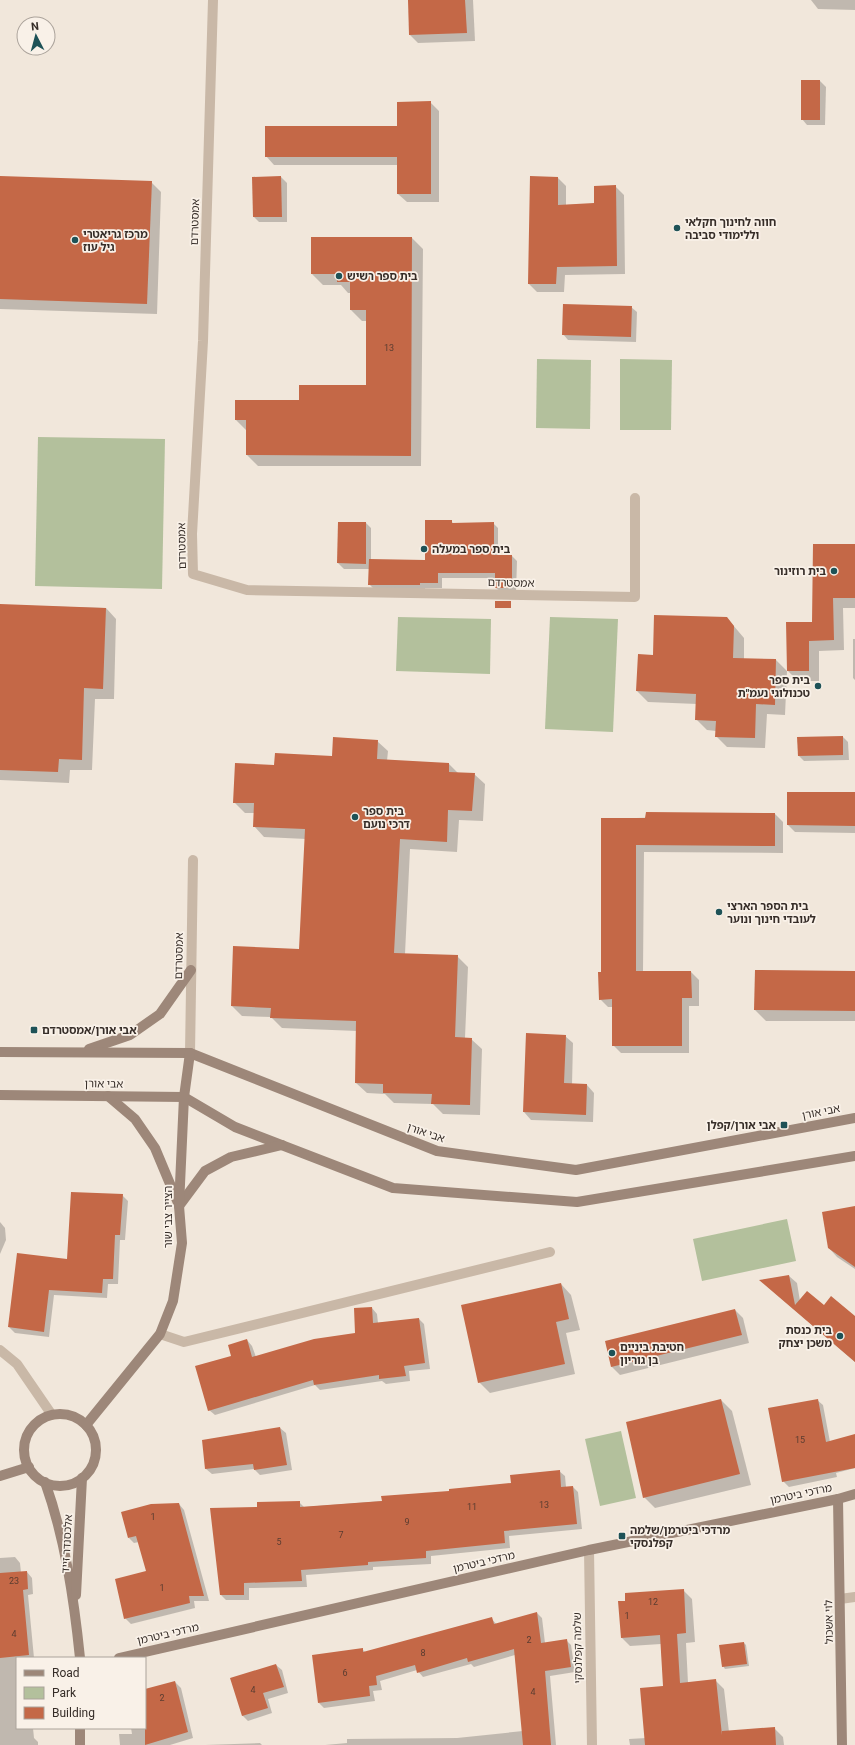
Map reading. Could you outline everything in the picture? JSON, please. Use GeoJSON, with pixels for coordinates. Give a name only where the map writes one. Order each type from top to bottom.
{"type":"FeatureCollection","features":[{"type":"Feature","properties":{"kind":"street","name":"אמסטרדם"},"geometry":{"type":"LineString","coordinates":[[213,0],[203,341],[192,534],[193,574],[247,590],[634,597],[635,498]]}},
{"type":"Feature","properties":{"kind":"street","name":"אמסטרדם"},"geometry":{"type":"LineString","coordinates":[[190,1053],[193,860]]}},
{"type":"Feature","properties":{"kind":"street"},"geometry":{"type":"LineString","coordinates":[[81,1052],[130,1036],[160,1014],[191,970]]}},
{"type":"Feature","properties":{"kind":"street","name":"אבי אורן"},"geometry":{"type":"LineString","coordinates":[[0,1052],[190,1053],[437,1152],[576,1170],[855,1118]]}},
{"type":"Feature","properties":{"kind":"street","name":"הצייר צבי שור"},"geometry":{"type":"LineString","coordinates":[[86,1424],[160,1334],[173,1300],[182,1243],[179,1206],[184,1097],[190,1053]]}},
{"type":"Feature","properties":{"kind":"street","name":"אבי אורן"},"geometry":{"type":"LineString","coordinates":[[0,1094],[184,1097],[235,1127],[393,1188],[577,1202],[855,1156]]}},
{"type":"Feature","properties":{"kind":"street"},"geometry":{"type":"LineString","coordinates":[[108,1096],[135,1119],[155,1148],[179,1206]]}},
{"type":"Feature","properties":{"kind":"street"},"geometry":{"type":"LineString","coordinates":[[179,1206],[205,1171],[231,1157],[282,1145]]}},
{"type":"Feature","properties":{"kind":"street"},"geometry":{"type":"LineString","coordinates":[[160,1334],[184,1342],[550,1252]]}},
{"type":"Feature","properties":{"kind":"street"},"geometry":{"type":"LineString","coordinates":[[0,1350],[17,1364],[52,1415]]}},
{"type":"Feature","properties":{"kind":"street"},"geometry":{"type":"LineString","coordinates":[[52,1415],[76,1417],[86,1424],[93,1434],[96,1446],[95,1458],[91,1469],[82,1478],[74,1483],[64,1485],[45,1482],[36,1476],[29,1467],[25,1451],[27,1435],[33,1426],[42,1419],[52,1415]]}},
{"type":"Feature","properties":{"kind":"street"},"geometry":{"type":"LineString","coordinates":[[0,1476],[29,1467]]}},
{"type":"Feature","properties":{"kind":"street","name":"אלכסנדר זייד"},"geometry":{"type":"LineString","coordinates":[[75,1611],[82,1478]]}},
{"type":"Feature","properties":{"kind":"street","name":"אלכסנדר זייד"},"geometry":{"type":"LineString","coordinates":[[45,1482],[55,1510],[75,1611],[80,1657]]}},
{"type":"Feature","properties":{"kind":"street","name":"מרדכי ביטרמן"},"geometry":{"type":"LineString","coordinates":[[123,1657],[589,1550],[838,1499],[855,1494]]}},
{"type":"Feature","properties":{"kind":"street","name":"לוי אשכול"},"geometry":{"type":"LineString","coordinates":[[838,1499],[842,1745]]}},
{"type":"Feature","properties":{"kind":"street","name":"שלמה קפלנסקי"},"geometry":{"type":"LineString","coordinates":[[589,1550],[592,1745]]}},
{"type":"Feature","properties":{"kind":"street"},"geometry":{"type":"LineString","coordinates":[[840,1599],[855,1597]]}},
{"type":"Feature","properties":{"kind":"street"},"geometry":{"type":"LineString","coordinates":[[80,1729],[80,1745]]}},
{"type":"Feature","properties":{"kind":"green space"},"geometry":{"type":"Polygon","coordinates":[[[537,359],[591,360],[590,429],[536,428],[537,359]]]}},
{"type":"Feature","properties":{"kind":"green space"},"geometry":{"type":"Polygon","coordinates":[[[620,359],[672,360],[671,430],[620,430],[620,359]]]}},
{"type":"Feature","properties":{"kind":"green space"},"geometry":{"type":"Polygon","coordinates":[[[38,437],[165,439],[162,589],[35,586],[38,437]]]}},
{"type":"Feature","properties":{"kind":"green space"},"geometry":{"type":"Polygon","coordinates":[[[398,617],[491,619],[490,674],[396,671],[398,617]]]}},
{"type":"Feature","properties":{"kind":"green space"},"geometry":{"type":"Polygon","coordinates":[[[550,617],[618,619],[613,732],[545,729],[550,617]]]}},
{"type":"Feature","properties":{"kind":"green space"},"geometry":{"type":"Polygon","coordinates":[[[787,1219],[796,1261],[702,1281],[693,1239],[787,1219]]]}},
{"type":"Feature","properties":{"kind":"green space"},"geometry":{"type":"Polygon","coordinates":[[[621,1431],[636,1498],[600,1506],[585,1439],[621,1431]]]}},
{"type":"Feature","properties":{"kind":"building"},"geometry":{"type":"Polygon","coordinates":[[[408,0],[465,0],[467,33],[409,35],[408,0]]]}},
{"type":"Feature","properties":{"kind":"building"},"geometry":{"type":"Polygon","coordinates":[[[801,80],[820,80],[820,120],[801,120],[801,80]]]}},
{"type":"Feature","properties":{"kind":"building"},"geometry":{"type":"Polygon","coordinates":[[[431,101],[431,194],[397,194],[397,157],[265,157],[265,126],[397,126],[397,102],[431,101]]]}},
{"type":"Feature","properties":{"kind":"building","name":"מרכז גריאטרי גיל עוז"},"geometry":{"type":"Polygon","coordinates":[[[0,176],[152,181],[147,304],[0,299],[0,176]]]}},
{"type":"Feature","properties":{"kind":"building"},"geometry":{"type":"Polygon","coordinates":[[[281,176],[282,217],[253,217],[252,177],[281,176]]]}},
{"type":"Feature","properties":{"kind":"building"},"geometry":{"type":"Polygon","coordinates":[[[530,176],[558,177],[558,205],[594,203],[594,186],[616,185],[617,266],[557,267],[556,284],[528,284],[530,176]]]}},
{"type":"Feature","properties":{"kind":"building"},"geometry":{"type":"Polygon","coordinates":[[[311,237],[412,237],[411,456],[246,455],[246,420],[235,420],[235,400],[299,400],[299,385],[366,385],[366,310],[350,310],[350,282],[337,282],[337,274],[311,274],[311,237]]]}},
{"type":"Feature","properties":{"kind":"building"},"geometry":{"type":"Polygon","coordinates":[[[563,304],[632,306],[631,337],[562,335],[563,304]]]}},
{"type":"Feature","properties":{"kind":"building"},"geometry":{"type":"Polygon","coordinates":[[[425,520],[452,520],[452,523],[494,522],[494,555],[512,555],[512,588],[495,588],[495,573],[438,573],[438,583],[420,583],[420,585],[368,585],[369,559],[425,560],[425,520]]]}},
{"type":"Feature","properties":{"kind":"building"},"geometry":{"type":"Polygon","coordinates":[[[338,522],[366,522],[366,564],[337,563],[338,522]]]}},
{"type":"Feature","properties":{"kind":"building"},"geometry":{"type":"Polygon","coordinates":[[[813,544],[855,544],[855,598],[833,598],[834,640],[809,641],[809,671],[787,671],[786,622],[812,622],[813,544]]]}},
{"type":"Feature","properties":{"kind":"building"},"geometry":{"type":"Polygon","coordinates":[[[495,601],[511,601],[511,608],[495,608],[495,601]]]}},
{"type":"Feature","properties":{"kind":"building"},"geometry":{"type":"Polygon","coordinates":[[[0,604],[106,608],[103,689],[84,688],[82,760],[59,759],[58,772],[0,770],[0,604]]]}},
{"type":"Feature","properties":{"kind":"building"},"geometry":{"type":"Polygon","coordinates":[[[654,615],[727,617],[734,626],[733,658],[776,659],[775,705],[756,704],[755,738],[715,737],[716,721],[695,720],[696,694],[636,691],[638,654],[653,655],[654,615]]]}},
{"type":"Feature","properties":{"kind":"building"},"geometry":{"type":"Polygon","coordinates":[[[843,736],[843,755],[798,756],[797,737],[843,736]]]}},
{"type":"Feature","properties":{"kind":"building"},"geometry":{"type":"Polygon","coordinates":[[[333,737],[378,740],[377,759],[449,763],[449,772],[475,773],[472,811],[448,810],[447,842],[400,839],[394,953],[458,955],[455,1037],[472,1038],[470,1105],[431,1104],[432,1094],[383,1093],[383,1084],[355,1083],[356,1021],[270,1018],[271,1008],[231,1006],[233,946],[299,949],[305,829],[253,827],[254,803],[233,803],[235,763],[274,765],[275,753],[332,756],[333,737]]]}},
{"type":"Feature","properties":{"kind":"building"},"geometry":{"type":"Polygon","coordinates":[[[787,792],[855,792],[855,826],[787,825],[787,792]]]}},
{"type":"Feature","properties":{"kind":"building"},"geometry":{"type":"Polygon","coordinates":[[[646,812],[775,813],[775,846],[636,845],[636,971],[691,971],[692,998],[682,998],[682,1046],[612,1046],[612,999],[599,1000],[598,972],[601,972],[601,818],[645,818],[646,812]]]}},
{"type":"Feature","properties":{"kind":"building"},"geometry":{"type":"Polygon","coordinates":[[[755,970],[855,971],[855,1011],[754,1010],[755,970]]]}},
{"type":"Feature","properties":{"kind":"building"},"geometry":{"type":"Polygon","coordinates":[[[526,1033],[566,1035],[564,1083],[587,1084],[586,1115],[523,1112],[526,1033]]]}},
{"type":"Feature","properties":{"kind":"building"},"geometry":{"type":"Polygon","coordinates":[[[71,1192],[123,1194],[120,1235],[115,1235],[113,1279],[103,1279],[102,1293],[49,1290],[44,1332],[8,1327],[17,1253],[67,1259],[71,1192]]]}},
{"type":"Feature","properties":{"kind":"building"},"geometry":{"type":"Polygon","coordinates":[[[855,1206],[855,1267],[828,1248],[822,1212],[855,1206]]]}},
{"type":"Feature","properties":{"kind":"building","name":"בית כנסת משכן יצחק"},"geometry":{"type":"Polygon","coordinates":[[[789,1275],[795,1305],[807,1291],[824,1305],[831,1296],[855,1316],[855,1362],[759,1280],[789,1275]]]}},
{"type":"Feature","properties":{"kind":"building"},"geometry":{"type":"Polygon","coordinates":[[[561,1283],[569,1319],[556,1322],[565,1364],[478,1383],[461,1305],[561,1283]]]}},
{"type":"Feature","properties":{"kind":"building"},"geometry":{"type":"Polygon","coordinates":[[[372,1307],[373,1323],[419,1318],[425,1363],[404,1366],[406,1376],[379,1379],[379,1375],[314,1385],[313,1380],[208,1411],[195,1366],[231,1356],[228,1345],[247,1339],[252,1357],[314,1339],[355,1333],[354,1308],[372,1307]]]}},
{"type":"Feature","properties":{"kind":"building"},"geometry":{"type":"Polygon","coordinates":[[[735,1309],[742,1335],[611,1367],[605,1341],[735,1309]]]}},
{"type":"Feature","properties":{"kind":"building"},"geometry":{"type":"Polygon","coordinates":[[[721,1399],[740,1474],[643,1498],[626,1422],[721,1399]]]}},
{"type":"Feature","properties":{"kind":"building"},"geometry":{"type":"Polygon","coordinates":[[[818,1399],[826,1442],[855,1434],[855,1468],[782,1482],[768,1408],[818,1399]]]}},
{"type":"Feature","properties":{"kind":"building"},"geometry":{"type":"Polygon","coordinates":[[[280,1427],[287,1465],[254,1470],[253,1464],[205,1469],[202,1440],[280,1427]]]}},
{"type":"Feature","properties":{"kind":"building"},"geometry":{"type":"Polygon","coordinates":[[[560,1470],[561,1487],[573,1486],[577,1524],[504,1531],[505,1543],[426,1551],[426,1558],[368,1562],[368,1565],[301,1570],[302,1581],[244,1583],[244,1595],[220,1595],[210,1508],[257,1507],[257,1502],[300,1501],[300,1507],[382,1501],[381,1496],[449,1491],[449,1489],[511,1483],[510,1475],[560,1470]]]}},
{"type":"Feature","properties":{"kind":"building"},"geometry":{"type":"Polygon","coordinates":[[[179,1503],[204,1596],[189,1596],[190,1603],[124,1619],[115,1579],[146,1571],[136,1536],[128,1538],[121,1512],[151,1504],[179,1503]]]}},
{"type":"Feature","properties":{"kind":"building"},"geometry":{"type":"Polygon","coordinates":[[[27,1571],[28,1589],[23,1590],[29,1655],[0,1658],[0,1573],[27,1571]]]}},
{"type":"Feature","properties":{"kind":"building"},"geometry":{"type":"Polygon","coordinates":[[[684,1589],[686,1633],[677,1634],[680,1683],[716,1679],[722,1735],[722,1731],[775,1727],[776,1745],[645,1745],[640,1688],[663,1686],[660,1635],[621,1638],[618,1601],[625,1601],[625,1593],[684,1589]]]}},
{"type":"Feature","properties":{"kind":"building"},"geometry":{"type":"Polygon","coordinates":[[[537,1612],[541,1643],[567,1639],[571,1667],[545,1671],[551,1745],[523,1745],[514,1649],[468,1662],[467,1658],[417,1673],[415,1665],[376,1676],[377,1685],[369,1686],[370,1696],[318,1703],[312,1655],[363,1648],[363,1652],[492,1617],[494,1624],[537,1612]]]}},
{"type":"Feature","properties":{"kind":"building"},"geometry":{"type":"Polygon","coordinates":[[[744,1642],[747,1664],[722,1667],[719,1645],[744,1642]]]}},
{"type":"Feature","properties":{"kind":"building"},"geometry":{"type":"Polygon","coordinates":[[[276,1664],[284,1687],[263,1693],[268,1708],[242,1716],[230,1678],[276,1664]]]}},
{"type":"Feature","properties":{"kind":"building"},"geometry":{"type":"Polygon","coordinates":[[[175,1681],[188,1732],[145,1745],[146,1689],[175,1681]]]}},
{"type":"Feature","properties":{"kind":"place","name":"חווה לחינוך חקלאי וללימודי סביבה"},"geometry":{"type":"Point","coordinates":[677,228]}},
{"type":"Feature","properties":{"kind":"place","name":"מרכז גריאטרי גיל עוז"},"geometry":{"type":"Point","coordinates":[75,240]}},
{"type":"Feature","properties":{"kind":"place","name":"בית ספר רשיש"},"geometry":{"type":"Point","coordinates":[339,276]}},
{"type":"Feature","properties":{"kind":"place","name":"בית ספר במעלה"},"geometry":{"type":"Point","coordinates":[424,549]}},
{"type":"Feature","properties":{"kind":"place","name":"בית רוזינור"},"geometry":{"type":"Point","coordinates":[834,571]}},
{"type":"Feature","properties":{"kind":"place","name":"בית ספר טכנולוגי נעמ\"ת"},"geometry":{"type":"Point","coordinates":[818,686]}},
{"type":"Feature","properties":{"kind":"place","name":"בית ספר דרכי נועם"},"geometry":{"type":"Point","coordinates":[355,817]}},
{"type":"Feature","properties":{"kind":"place","name":"בית הספר הארצי לעובדי חינוך ונוער"},"geometry":{"type":"Point","coordinates":[719,912]}},
{"type":"Feature","properties":{"kind":"place","name":"אבי אורן/אמסטרדם"},"geometry":{"type":"Point","coordinates":[34,1030]}},
{"type":"Feature","properties":{"kind":"place","name":"אבי אורן/קפלן"},"geometry":{"type":"Point","coordinates":[784,1125]}},
{"type":"Feature","properties":{"kind":"place","name":"בית כנסת משכן יצחק"},"geometry":{"type":"Point","coordinates":[840,1336]}},
{"type":"Feature","properties":{"kind":"place","name":"חטיבת ביניים בן גוריון"},"geometry":{"type":"Point","coordinates":[612,1353]}},
{"type":"Feature","properties":{"kind":"place","name":"מרדכי ביטרמן/שלמה קפלנסקי"},"geometry":{"type":"Point","coordinates":[622,1536]}}]}
